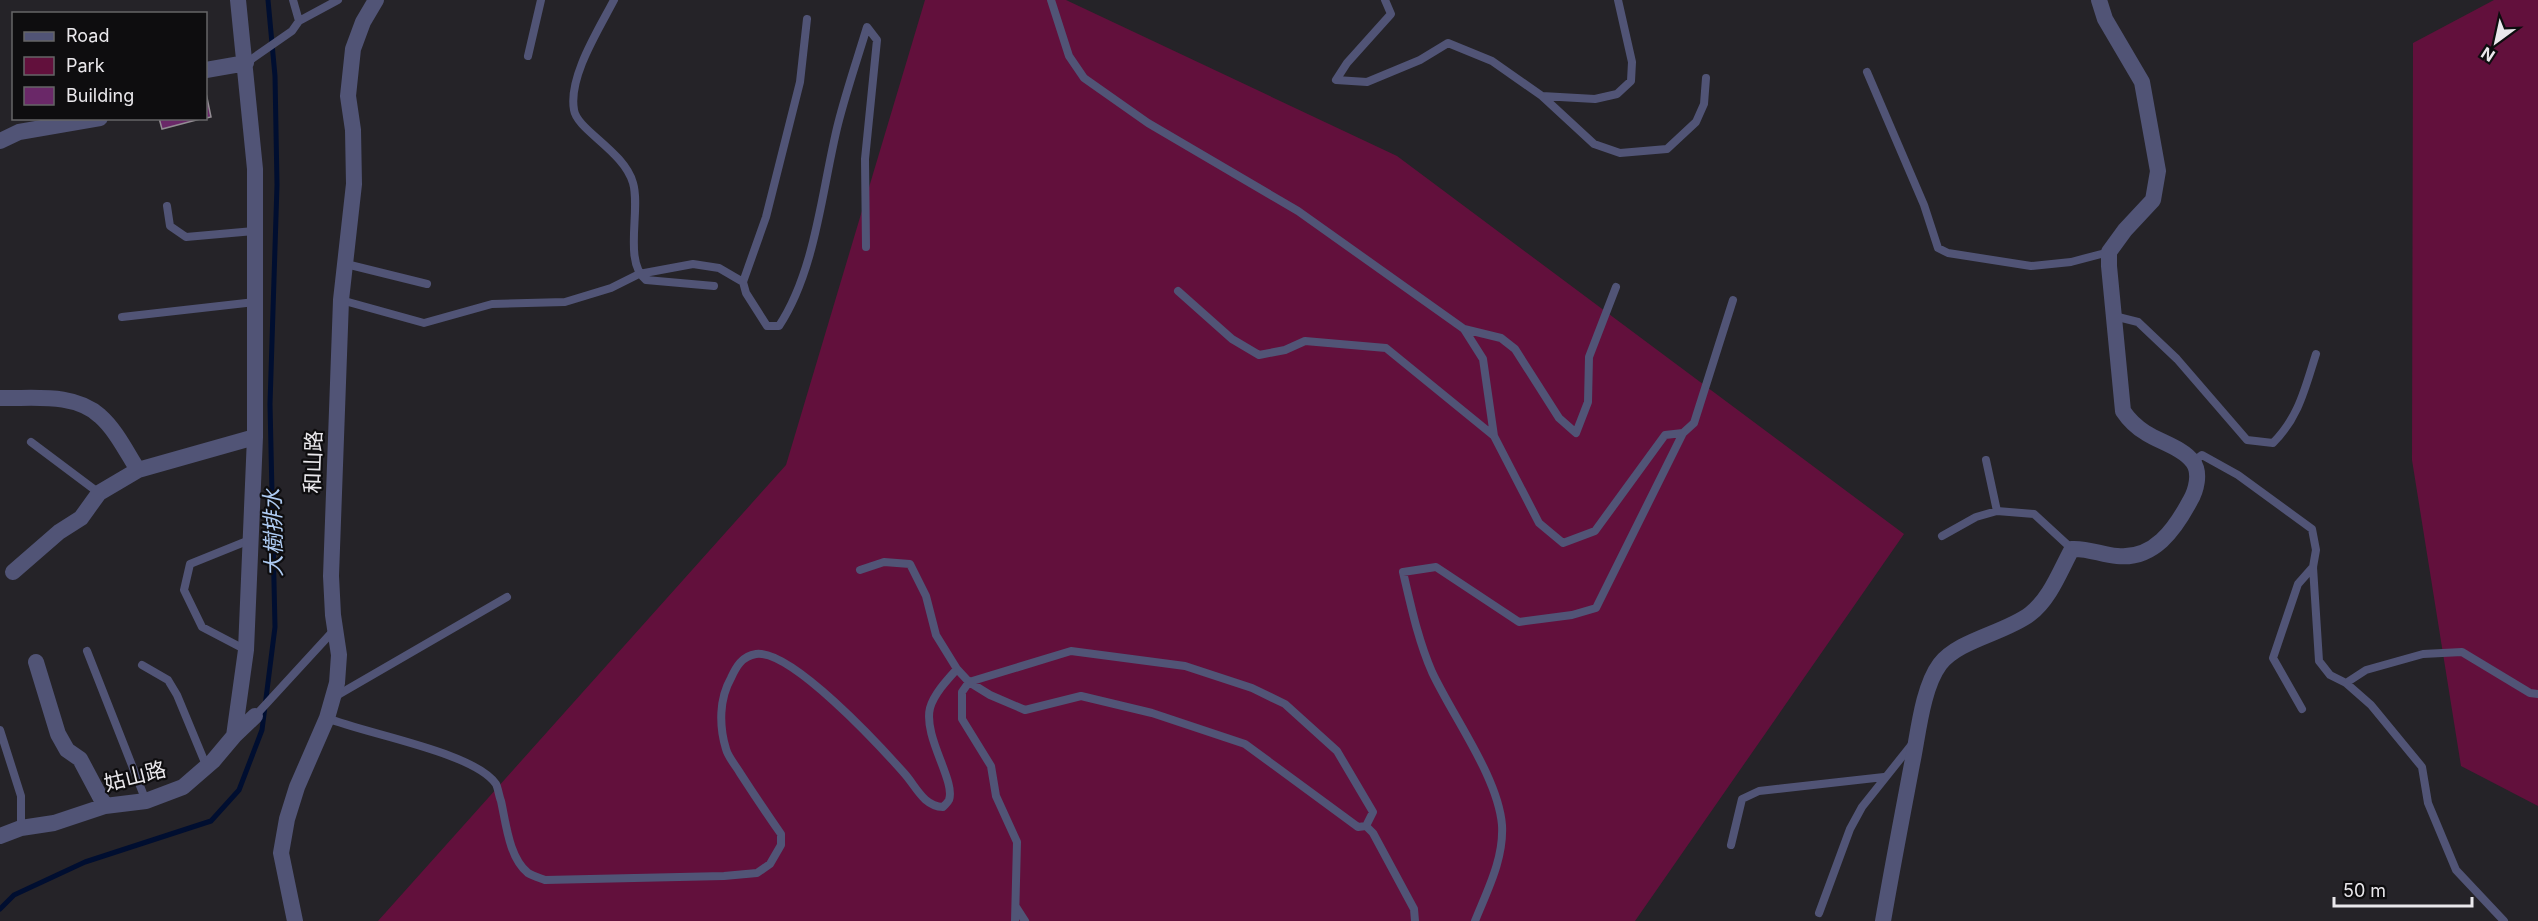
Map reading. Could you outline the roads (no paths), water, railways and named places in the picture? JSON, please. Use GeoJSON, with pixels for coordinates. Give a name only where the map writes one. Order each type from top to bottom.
{"type":"FeatureCollection","features":[{"type":"Feature","properties":{"kind":"street"},"geometry":{"type":"LineString","coordinates":[[234,736],[246,650],[255,437],[255,169],[238,0]]}},
{"type":"Feature","properties":{"kind":"street","name":"和山路"},"geometry":{"type":"LineString","coordinates":[[295,921],[281,853],[287,819],[297,787],[327,718],[333,698],[339,655],[331,576],[340,300],[354,184],[353,130],[348,96],[353,49],[363,22],[376,0]]}},
{"type":"Feature","properties":{"kind":"street"},"geometry":{"type":"LineString","coordinates":[[1883,921],[1917,738],[1930,680],[1940,663],[1953,652],[2016,623],[2032,612],[2046,597],[2072,549],[2119,557],[2144,552],[2160,544],[2180,520],[2194,494],[2198,474],[2193,462],[2132,423],[2123,411],[2109,252],[2152,200],[2158,171],[2142,82],[2105,19],[2099,0]]}},
{"type":"Feature","properties":{"kind":"street"},"geometry":{"type":"LineString","coordinates":[[207,70],[246,63]]}},
{"type":"Feature","properties":{"kind":"street"},"geometry":{"type":"LineString","coordinates":[[0,141],[19,132],[88,120]]}},
{"type":"Feature","properties":{"kind":"street"},"geometry":{"type":"LineString","coordinates":[[0,398],[64,399],[82,405],[100,416],[138,470]]}},
{"type":"Feature","properties":{"kind":"street"},"geometry":{"type":"LineString","coordinates":[[13,572],[59,532],[81,518],[99,493],[138,470],[255,437]]}},
{"type":"Feature","properties":{"kind":"street"},"geometry":{"type":"LineString","coordinates":[[36,662],[58,734],[67,750],[80,759],[105,806]]}},
{"type":"Feature","properties":{"kind":"street","name":"姑山路"},"geometry":{"type":"LineString","coordinates":[[0,836],[21,828],[54,823],[105,806],[146,801],[183,788],[213,761],[255,716]]}},
{"type":"Feature","properties":{"kind":"lane"},"geometry":{"type":"LineString","coordinates":[[293,0],[299,21]]}},
{"type":"Feature","properties":{"kind":"lane"},"geometry":{"type":"LineString","coordinates":[[246,63],[292,31],[299,21],[338,0]]}},
{"type":"Feature","properties":{"kind":"lane"},"geometry":{"type":"LineString","coordinates":[[528,56],[542,0]]}},
{"type":"Feature","properties":{"kind":"lane"},"geometry":{"type":"LineString","coordinates":[[614,0],[583,62],[574,95],[574,112],[579,121],[618,155],[633,183],[636,199],[634,260],[639,274],[646,280],[714,286]]}},
{"type":"Feature","properties":{"kind":"lane"},"geometry":{"type":"LineString","coordinates":[[1051,0],[1069,56],[1084,78],[1148,123],[1298,211],[1464,329],[1484,359],[1494,436],[1539,523],[1563,543],[1595,531],[1665,435],[1683,433]]}},
{"type":"Feature","properties":{"kind":"lane"},"geometry":{"type":"LineString","coordinates":[[1385,0],[1391,14],[1347,63],[1336,80],[1367,82],[1420,60],[1448,43],[1492,61],[1542,96],[1594,144],[1620,153],[1667,149],[1696,122],[1704,104],[1706,78]]}},
{"type":"Feature","properties":{"kind":"lane"},"geometry":{"type":"LineString","coordinates":[[1542,96],[1595,99],[1617,94],[1631,81],[1632,62],[1618,0]]}},
{"type":"Feature","properties":{"kind":"lane"},"geometry":{"type":"LineString","coordinates":[[743,282],[766,217],[800,82],[807,19]]}},
{"type":"Feature","properties":{"kind":"lane"},"geometry":{"type":"LineString","coordinates":[[340,300],[424,323],[492,304],[565,303],[611,288],[639,274],[693,264],[719,268],[743,282],[767,326],[779,326],[792,307],[810,250],[838,123],[867,27],[877,39],[865,159],[866,247]]}},
{"type":"Feature","properties":{"kind":"lane"},"geometry":{"type":"LineString","coordinates":[[1867,72],[1924,205],[1938,248],[1948,254],[2031,266],[2071,262],[2109,252]]}},
{"type":"Feature","properties":{"kind":"lane"},"geometry":{"type":"LineString","coordinates":[[167,206],[170,226],[186,237],[254,231]]}},
{"type":"Feature","properties":{"kind":"lane"},"geometry":{"type":"LineString","coordinates":[[346,264],[427,284]]}},
{"type":"Feature","properties":{"kind":"lane"},"geometry":{"type":"LineString","coordinates":[[1464,329],[1502,338],[1515,349],[1559,418],[1576,434],[1588,402],[1589,357],[1616,287]]}},
{"type":"Feature","properties":{"kind":"lane"},"geometry":{"type":"LineString","coordinates":[[1178,291],[1232,339],[1259,355],[1284,350],[1305,341],[1386,348],[1494,436]]}},
{"type":"Feature","properties":{"kind":"lane"},"geometry":{"type":"LineString","coordinates":[[1474,921],[1497,866],[1502,826],[1492,788],[1433,673],[1418,636],[1403,572],[1436,567],[1519,622],[1572,615],[1596,608],[1683,433],[1694,423],[1733,300]]}},
{"type":"Feature","properties":{"kind":"lane"},"geometry":{"type":"LineString","coordinates":[[122,317],[255,302]]}},
{"type":"Feature","properties":{"kind":"lane"},"geometry":{"type":"LineString","coordinates":[[2114,316],[2138,322],[2177,359],[2247,440],[2272,442],[2286,429],[2296,415],[2316,354]]}},
{"type":"Feature","properties":{"kind":"lane"},"geometry":{"type":"LineString","coordinates":[[31,442],[99,493]]}},
{"type":"Feature","properties":{"kind":"lane"},"geometry":{"type":"LineString","coordinates":[[2193,462],[2202,455],[2238,475],[2312,529],[2316,550],[2313,567],[2319,661],[2330,675],[2346,683],[2372,705],[2422,767],[2428,803],[2456,870],[2504,921]]}},
{"type":"Feature","properties":{"kind":"lane"},"geometry":{"type":"LineString","coordinates":[[1986,460],[1997,511]]}},
{"type":"Feature","properties":{"kind":"lane"},"geometry":{"type":"LineString","coordinates":[[1942,536],[1976,517],[1997,511],[2034,514],[2072,549]]}},
{"type":"Feature","properties":{"kind":"lane"},"geometry":{"type":"LineString","coordinates":[[246,650],[202,627],[184,590],[190,564],[252,539]]}},
{"type":"Feature","properties":{"kind":"lane"},"geometry":{"type":"LineString","coordinates":[[860,570],[884,562],[910,564],[926,596],[936,635],[957,669],[969,682],[990,695],[1025,710],[1081,696],[1152,713],[1245,744],[1358,827],[1366,826]]}},
{"type":"Feature","properties":{"kind":"lane"},"geometry":{"type":"LineString","coordinates":[[2302,709],[2273,658],[2298,584],[2313,567]]}},
{"type":"Feature","properties":{"kind":"lane"},"geometry":{"type":"LineString","coordinates":[[333,698],[507,597]]}},
{"type":"Feature","properties":{"kind":"lane"},"geometry":{"type":"LineString","coordinates":[[255,716],[335,629]]}},
{"type":"Feature","properties":{"kind":"lane"},"geometry":{"type":"LineString","coordinates":[[87,651],[146,801]]}},
{"type":"Feature","properties":{"kind":"lane"},"geometry":{"type":"LineString","coordinates":[[1015,921],[1017,842],[996,796],[991,766],[963,719],[962,692],[969,682],[1071,651],[1185,666],[1252,688],[1285,704],[1336,751],[1373,812],[1366,826]]}},
{"type":"Feature","properties":{"kind":"lane"},"geometry":{"type":"LineString","coordinates":[[2346,683],[2366,670],[2423,654],[2462,652],[2530,693],[2538,694]]}},
{"type":"Feature","properties":{"kind":"lane"},"geometry":{"type":"LineString","coordinates":[[327,718],[350,728],[376,732],[474,764],[496,784],[513,850],[521,865],[530,874],[545,880],[724,876],[757,873],[770,864],[781,845],[781,834],[726,750],[721,712],[724,691],[739,662],[756,654],[772,657],[802,676],[832,699],[934,807],[943,807],[949,801],[949,789],[930,730],[930,710],[933,700],[957,669]]}},
{"type":"Feature","properties":{"kind":"lane"},"geometry":{"type":"LineString","coordinates":[[142,665],[168,680],[177,695],[207,765]]}},
{"type":"Feature","properties":{"kind":"lane"},"geometry":{"type":"LineString","coordinates":[[0,730],[21,796],[21,828]]}},
{"type":"Feature","properties":{"kind":"lane"},"geometry":{"type":"LineString","coordinates":[[1819,914],[1850,829],[1862,807],[1917,738]]}},
{"type":"Feature","properties":{"kind":"lane"},"geometry":{"type":"LineString","coordinates":[[1731,845],[1742,799],[1759,791],[1884,777]]}},
{"type":"Feature","properties":{"kind":"lane"},"geometry":{"type":"LineString","coordinates":[[1366,826],[1373,833],[1414,909],[1415,921]]}},
{"type":"Feature","properties":{"kind":"lane"},"geometry":{"type":"LineString","coordinates":[[1016,907],[1025,921]]}},
{"type":"Feature","properties":{"kind":"waterway","name":"大樹排水"},"geometry":{"type":"LineString","coordinates":[[0,909],[14,895],[85,862],[211,821],[239,790],[262,730],[275,627],[270,404],[277,185],[275,76],[268,0]]}}]}
